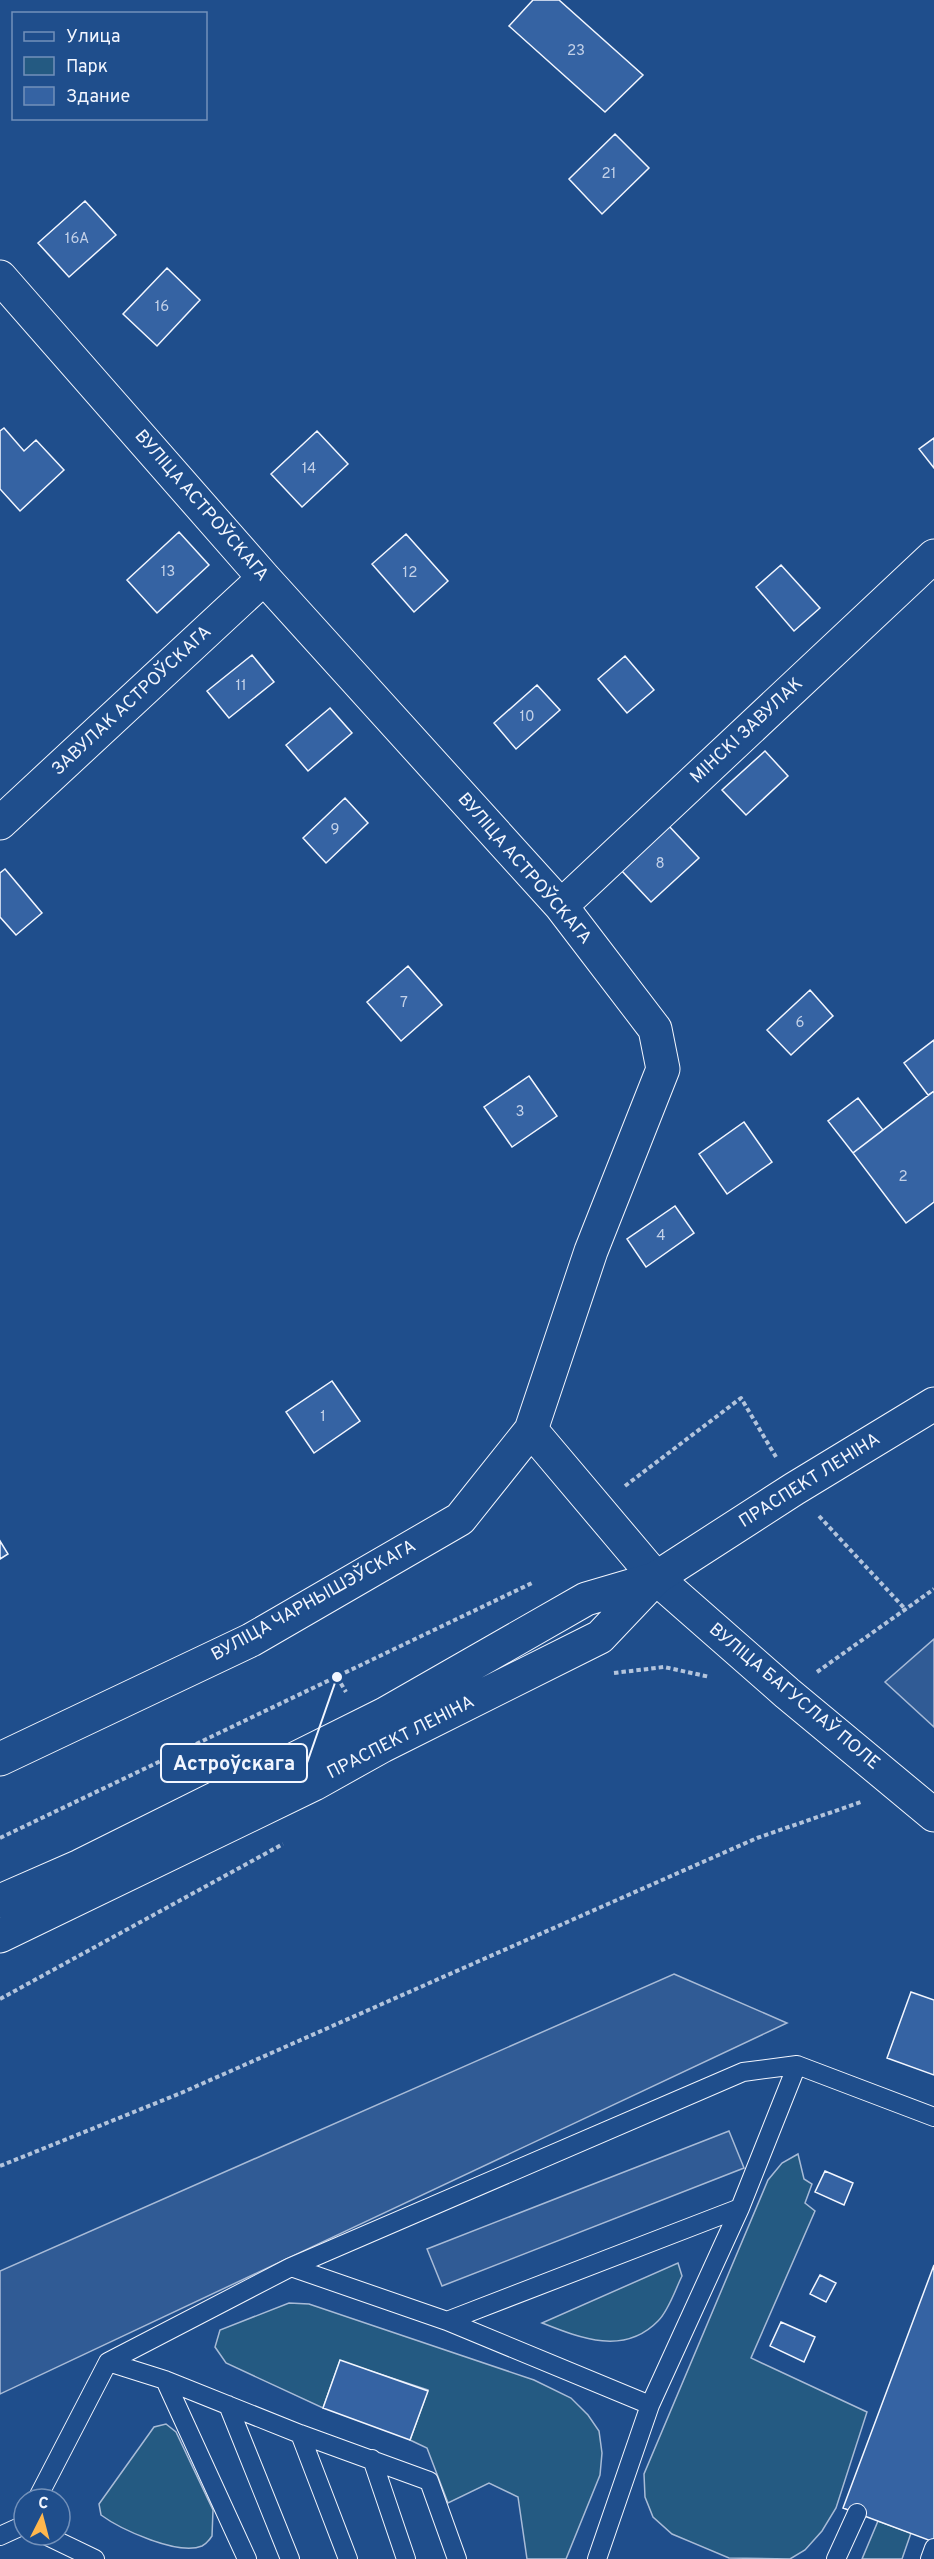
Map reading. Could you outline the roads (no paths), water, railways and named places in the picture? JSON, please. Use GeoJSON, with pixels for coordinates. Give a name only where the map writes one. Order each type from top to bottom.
{"type":"FeatureCollection","features":[{"type":"Feature","properties":{"kind":"street","name":"ВУЛІЦА АСТРОЎСКАГА"},"geometry":{"type":"LineString","coordinates":[[0,277],[264,578],[561,906],[654,1029],[663,1069],[591,1251],[531,1430]]}},
{"type":"Feature","properties":{"kind":"street","name":"МІНСКІ ЗАВУЛАК"},"geometry":{"type":"LineString","coordinates":[[561,906],[934,556]]}},
{"type":"Feature","properties":{"kind":"street","name":"ЗАВУЛАК АСТРОЎСКАГА"},"geometry":{"type":"LineString","coordinates":[[0,823],[264,578]]}},
{"type":"Feature","properties":{"kind":"street","name":"ПРАСПЕКТ ЛЕНІНА"},"geometry":{"type":"LineString","coordinates":[[0,1936],[314,1784],[382,1746],[600,1637],[656,1578],[794,1489],[934,1404]]}},
{"type":"Feature","properties":{"kind":"street"},"geometry":{"type":"LineString","coordinates":[[531,1430],[595,1509],[656,1578]]}},
{"type":"Feature","properties":{"kind":"street","name":"ВУЛІЦА ЧАРНЫШЭЎСКАГА"},"geometry":{"type":"LineString","coordinates":[[0,1759],[251,1640],[460,1519],[531,1430]]}},
{"type":"Feature","properties":{"kind":"street","name":"ПРАСПЕКТ ЛЕНІНА"},"geometry":{"type":"LineString","coordinates":[[0,1901],[80,1866],[385,1714],[586,1599],[656,1578]]}},
{"type":"Feature","properties":{"kind":"street","name":"ВУЛІЦА БАГУСЛАЎ ПОЛЕ"},"geometry":{"type":"LineString","coordinates":[[656,1578],[787,1693],[934,1815]]}},
{"type":"Feature","properties":{"kind":"lane"},"geometry":{"type":"LineString","coordinates":[[597,2559],[650,2405],[740,2208],[797,2065]]}},
{"type":"Feature","properties":{"kind":"lane"},"geometry":{"type":"LineString","coordinates":[[43,2487],[108,2362],[291,2267],[743,2073],[797,2065],[934,2117]]}},
{"type":"Feature","properties":{"kind":"lane"},"geometry":{"type":"LineString","coordinates":[[447,2321],[740,2208]]}},
{"type":"Feature","properties":{"kind":"lane"},"geometry":{"type":"LineString","coordinates":[[291,2267],[447,2321],[650,2405]]}},
{"type":"Feature","properties":{"kind":"lane"},"geometry":{"type":"LineString","coordinates":[[108,2362],[165,2380],[300,2434],[372,2458],[429,2481],[457,2559]]}},
{"type":"Feature","properties":{"kind":"lane"},"geometry":{"type":"LineString","coordinates":[[165,2380],[247,2559]]}},
{"type":"Feature","properties":{"kind":"lane"},"geometry":{"type":"LineString","coordinates":[[228,2405],[290,2559]]}},
{"type":"Feature","properties":{"kind":"lane"},"geometry":{"type":"LineString","coordinates":[[300,2434],[348,2559]]}},
{"type":"Feature","properties":{"kind":"lane"},"geometry":{"type":"LineString","coordinates":[[372,2458],[405,2559]]}},
{"type":"Feature","properties":{"kind":"lane"},"geometry":{"type":"LineString","coordinates":[[836,2559],[857,2513]]}},
{"type":"Feature","properties":{"kind":"lane"},"geometry":{"type":"LineString","coordinates":[[70,2547],[95,2559]]}},
{"type":"Feature","properties":{"kind":"lane"},"geometry":{"type":"LineString","coordinates":[[930,2559],[934,2548]]}},
{"type":"Feature","properties":{"kind":"place","name":"Астроўскага"},"geometry":{"type":"Point","coordinates":[337,1677]}}]}
